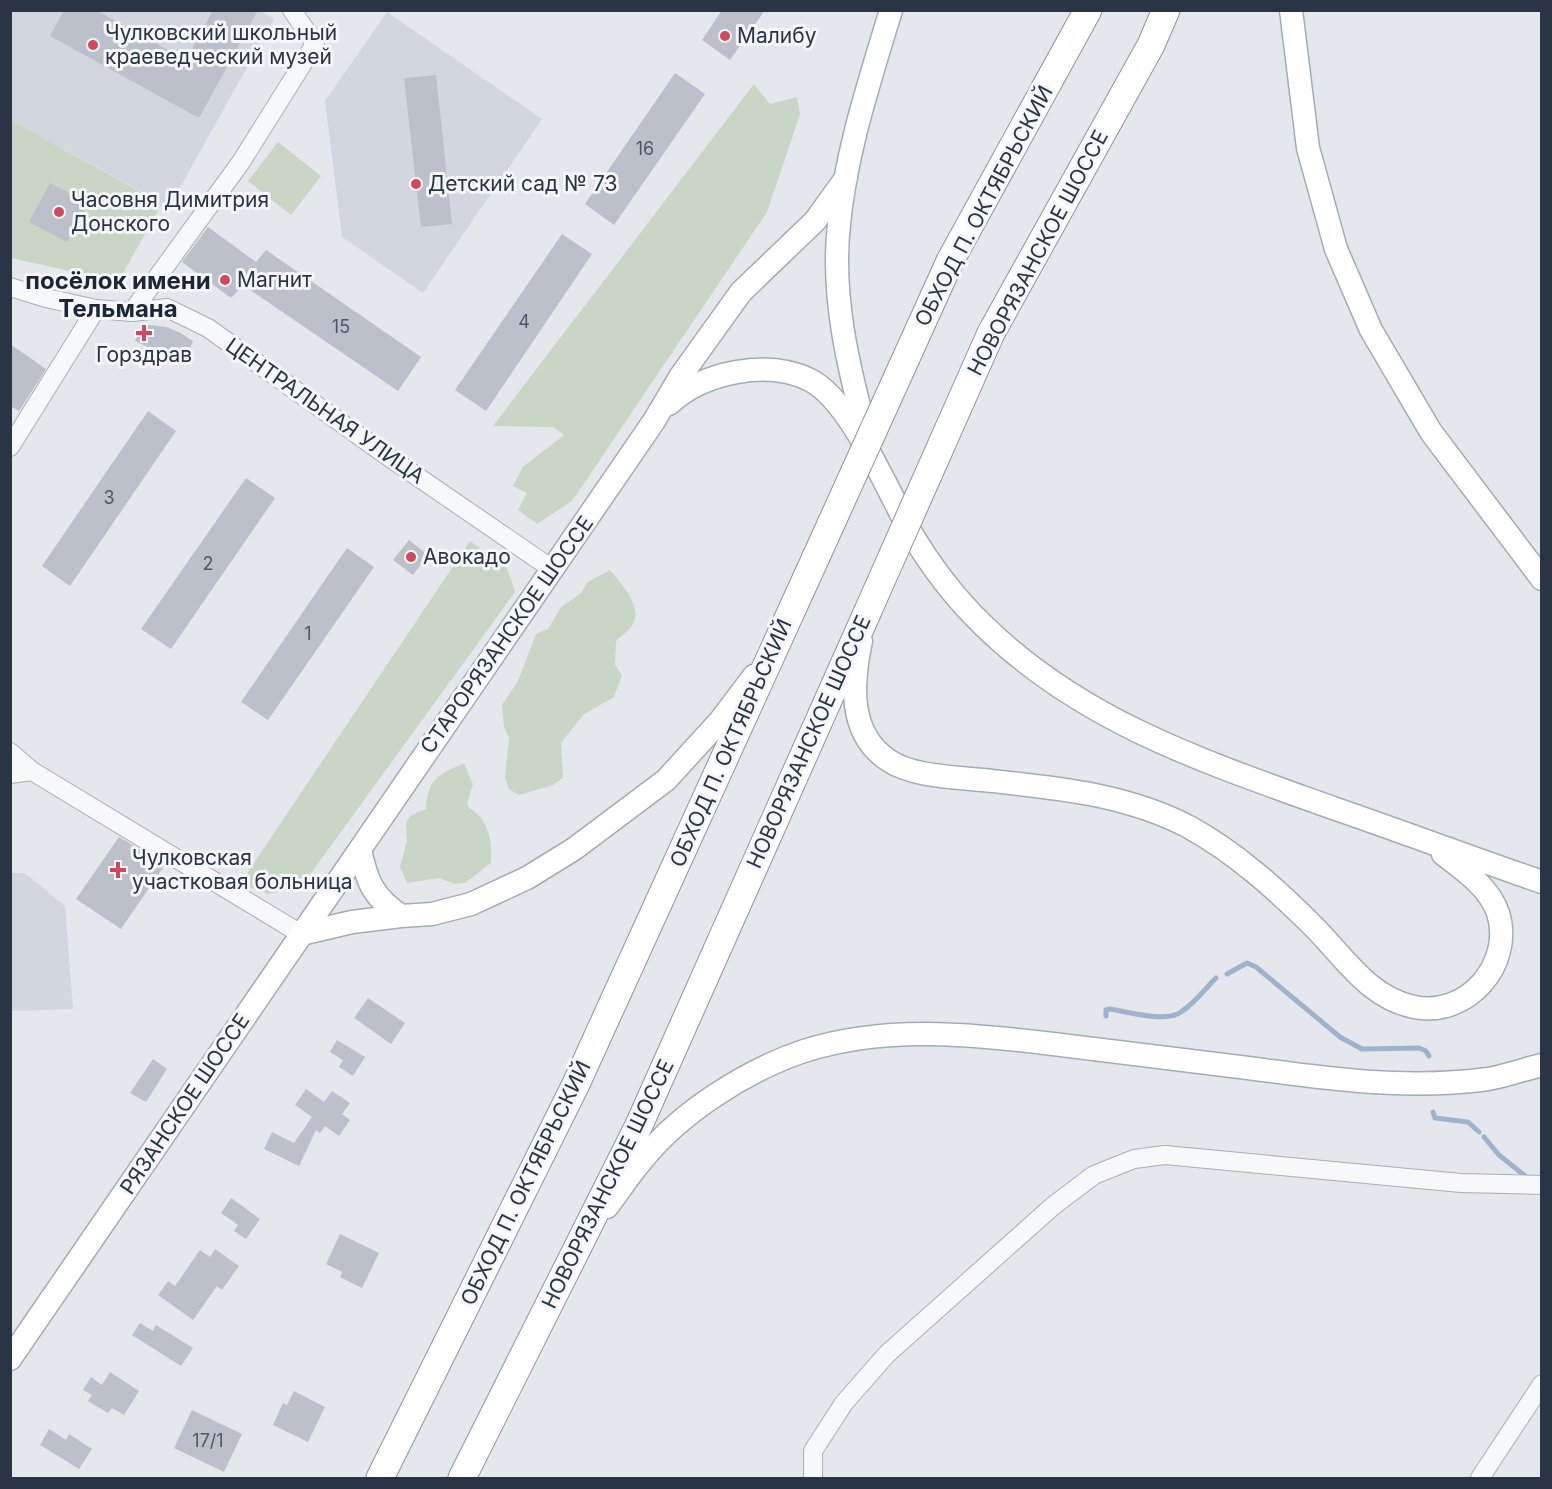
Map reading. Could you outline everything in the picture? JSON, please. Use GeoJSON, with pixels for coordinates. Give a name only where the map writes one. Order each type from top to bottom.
{"type":"FeatureCollection","features":[{"type":"Feature","properties":{"kind":"highway","name":"ОБХОД П. ОКТЯБРЬСКИЙ"},"geometry":{"type":"LineString","coordinates":[[380,1479],[576,1084],[950,261],[1088,10]]}},
{"type":"Feature","properties":{"kind":"highway","name":"НОВОРЯЗАНСКОЕ ШОССЕ"},"geometry":{"type":"LineString","coordinates":[[462,1479],[639,1125],[991,333],[1150,45],[1166,10]]}},
{"type":"Feature","properties":{"kind":"main road"},"geometry":{"type":"LineString","coordinates":[[882,476],[855,395],[840,306],[837,271],[839,225],[846,178],[862,106],[891,10]]}},
{"type":"Feature","properties":{"kind":"main road"},"geometry":{"type":"LineString","coordinates":[[1291,10],[1308,148],[1335,249],[1371,330],[1431,432],[1542,579]]}},
{"type":"Feature","properties":{"kind":"main road"},"geometry":{"type":"LineString","coordinates":[[654,421],[680,377],[741,292],[815,221],[846,178]]}},
{"type":"Feature","properties":{"kind":"main road"},"geometry":{"type":"LineString","coordinates":[[654,421],[683,391],[718,375],[768,370],[798,375],[811,380],[835,401],[848,418],[911,531],[943,581],[981,623],[1021,660],[1064,691],[1115,721],[1188,755],[1542,882]]}},
{"type":"Feature","properties":{"kind":"main road","name":"СТАРОРЯЗАНСКОЕ ШОССЕ"},"geometry":{"type":"LineString","coordinates":[[360,850],[654,421]]}},
{"type":"Feature","properties":{"kind":"main road"},"geometry":{"type":"LineString","coordinates":[[867,613],[858,655],[854,696],[859,724],[871,746],[889,761],[908,770],[1065,789],[1110,798],[1142,807],[1188,827],[1224,849],[1273,888],[1315,928],[1358,975],[1378,992],[1397,1002],[1416,1007],[1433,1008],[1451,1004],[1468,996],[1483,983],[1492,971],[1500,952],[1502,933],[1498,912],[1486,890],[1425,840]]}},
{"type":"Feature","properties":{"kind":"main road"},"geometry":{"type":"LineString","coordinates":[[301,934],[352,922],[432,914],[471,904],[527,878],[574,849],[666,780],[720,721],[773,651]]}},
{"type":"Feature","properties":{"kind":"main road"},"geometry":{"type":"LineString","coordinates":[[360,850],[370,886],[378,898],[401,916]]}},
{"type":"Feature","properties":{"kind":"main road","name":"РЯЗАНСКОЕ ШОССЕ"},"geometry":{"type":"LineString","coordinates":[[10,1359],[360,850]]}},
{"type":"Feature","properties":{"kind":"main road"},"geometry":{"type":"LineString","coordinates":[[581,1242],[644,1157],[678,1124],[716,1095],[762,1068],[804,1051],[849,1040],[901,1034],[994,1037],[1339,1080],[1402,1084],[1489,1078],[1542,1065]]}},
{"type":"Feature","properties":{"kind":"street"},"geometry":{"type":"LineString","coordinates":[[132,312],[241,162],[315,44],[292,10]]}},
{"type":"Feature","properties":{"kind":"street","name":"ЦЕНТРАЛЬНАЯ УЛИЦА"},"geometry":{"type":"LineString","coordinates":[[10,288],[96,309],[132,312],[167,308],[208,328],[386,455],[552,569]]}},
{"type":"Feature","properties":{"kind":"street"},"geometry":{"type":"LineString","coordinates":[[10,447],[96,309]]}},
{"type":"Feature","properties":{"kind":"street"},"geometry":{"type":"LineString","coordinates":[[10,752],[32,771],[301,934]]}},
{"type":"Feature","properties":{"kind":"street"},"geometry":{"type":"LineString","coordinates":[[10,774],[32,771]]}},
{"type":"Feature","properties":{"kind":"street"},"geometry":{"type":"LineString","coordinates":[[813,1479],[813,1451],[844,1403],[887,1354],[1053,1206],[1094,1175],[1134,1159],[1165,1155],[1461,1183],[1542,1185]]}},
{"type":"Feature","properties":{"kind":"street"},"geometry":{"type":"LineString","coordinates":[[1480,1479],[1542,1384]]}},
{"type":"Feature","properties":{"kind":"shaded area"},"geometry":{"type":"Polygon","coordinates":[[[259,10],[274,19],[169,207],[11,120],[11,11],[259,10]]]}},
{"type":"Feature","properties":{"kind":"shaded area","name":"Детский сад № 73"},"geometry":{"type":"Polygon","coordinates":[[[387,12],[542,119],[423,293],[342,237],[325,101],[387,12]]]}},
{"type":"Feature","properties":{"kind":"shaded area"},"geometry":{"type":"Polygon","coordinates":[[[11,873],[25,873],[65,906],[73,1009],[11,1011],[11,873]]]}},
{"type":"Feature","properties":{"kind":"green space"},"geometry":{"type":"Polygon","coordinates":[[[754,84],[770,104],[797,97],[800,114],[767,212],[572,501],[537,524],[518,510],[527,493],[513,486],[523,467],[564,435],[553,427],[493,426],[754,84]]]}},
{"type":"Feature","properties":{"kind":"green space"},"geometry":{"type":"Polygon","coordinates":[[[11,120],[162,204],[118,282],[11,258],[11,120]]]}},
{"type":"Feature","properties":{"kind":"green space"},"geometry":{"type":"Polygon","coordinates":[[[278,142],[321,176],[291,215],[248,181],[278,142]]]}},
{"type":"Feature","properties":{"kind":"green space"},"geometry":{"type":"Polygon","coordinates":[[[470,541],[507,568],[515,592],[301,887],[268,894],[240,884],[470,541]]]}},
{"type":"Feature","properties":{"kind":"green space"},"geometry":{"type":"Polygon","coordinates":[[[610,570],[629,595],[635,610],[632,626],[616,641],[615,665],[622,675],[614,697],[583,715],[561,743],[563,778],[553,785],[519,795],[509,789],[505,778],[509,737],[504,727],[502,705],[518,681],[536,634],[548,629],[561,607],[581,593],[588,582],[610,570]]]}},
{"type":"Feature","properties":{"kind":"green space"},"geometry":{"type":"Polygon","coordinates":[[[464,763],[473,785],[468,805],[479,815],[488,831],[491,863],[465,883],[455,884],[439,878],[407,883],[400,867],[407,841],[406,822],[411,815],[426,809],[429,790],[436,779],[464,763]]]}},
{"type":"Feature","properties":{"kind":"building"},"geometry":{"type":"Polygon","coordinates":[[[64,10],[96,10],[186,60],[213,10],[258,10],[199,118],[50,36],[64,10]]]}},
{"type":"Feature","properties":{"kind":"building"},"geometry":{"type":"Polygon","coordinates":[[[722,10],[765,10],[730,60],[702,40],[722,10]]]}},
{"type":"Feature","properties":{"kind":"building"},"geometry":{"type":"Polygon","coordinates":[[[675,73],[705,94],[614,225],[585,204],[675,73]]]}},
{"type":"Feature","properties":{"kind":"building"},"geometry":{"type":"Polygon","coordinates":[[[436,75],[452,224],[421,227],[404,78],[436,75]]]}},
{"type":"Feature","properties":{"kind":"building","name":"Часовня Димитрия Донского"},"geometry":{"type":"Polygon","coordinates":[[[50,183],[88,203],[67,242],[29,222],[50,183]]]}},
{"type":"Feature","properties":{"kind":"building"},"geometry":{"type":"Polygon","coordinates":[[[208,227],[256,262],[266,250],[421,357],[398,391],[243,285],[231,298],[182,262],[208,227]]]}},
{"type":"Feature","properties":{"kind":"building"},"geometry":{"type":"Polygon","coordinates":[[[562,234],[592,254],[486,411],[455,390],[562,234]]]}},
{"type":"Feature","properties":{"kind":"building"},"geometry":{"type":"Polygon","coordinates":[[[142,326],[166,327],[193,341],[184,364],[135,341],[142,326]]]}},
{"type":"Feature","properties":{"kind":"building"},"geometry":{"type":"Polygon","coordinates":[[[10,344],[46,369],[19,411],[10,406],[10,344]]]}},
{"type":"Feature","properties":{"kind":"building"},"geometry":{"type":"Polygon","coordinates":[[[148,411],[176,431],[70,586],[42,566],[148,411]]]}},
{"type":"Feature","properties":{"kind":"building"},"geometry":{"type":"Polygon","coordinates":[[[246,478],[275,498],[171,649],[141,629],[246,478]]]}},
{"type":"Feature","properties":{"kind":"building"},"geometry":{"type":"Polygon","coordinates":[[[409,540],[428,555],[413,575],[393,560],[409,540]]]}},
{"type":"Feature","properties":{"kind":"building"},"geometry":{"type":"Polygon","coordinates":[[[347,548],[374,567],[268,720],[241,702],[347,548]]]}},
{"type":"Feature","properties":{"kind":"building"},"geometry":{"type":"Polygon","coordinates":[[[119,837],[165,865],[121,929],[76,899],[119,837]]]}},
{"type":"Feature","properties":{"kind":"building"},"geometry":{"type":"Polygon","coordinates":[[[368,998],[405,1023],[391,1044],[354,1018],[368,998]]]}},
{"type":"Feature","properties":{"kind":"building"},"geometry":{"type":"Polygon","coordinates":[[[337,1040],[365,1057],[353,1076],[339,1067],[343,1060],[330,1052],[337,1040]]]}},
{"type":"Feature","properties":{"kind":"building"},"geometry":{"type":"Polygon","coordinates":[[[153,1059],[167,1069],[146,1102],[130,1093],[153,1059]]]}},
{"type":"Feature","properties":{"kind":"building"},"geometry":{"type":"Polygon","coordinates":[[[306,1089],[324,1102],[332,1091],[350,1103],[342,1114],[350,1120],[339,1136],[325,1126],[320,1133],[316,1130],[299,1166],[264,1149],[272,1132],[294,1143],[312,1117],[295,1105],[306,1089]]]}},
{"type":"Feature","properties":{"kind":"building"},"geometry":{"type":"Polygon","coordinates":[[[231,1198],[260,1219],[246,1239],[234,1231],[238,1225],[221,1213],[231,1198]]]}},
{"type":"Feature","properties":{"kind":"building"},"geometry":{"type":"Polygon","coordinates":[[[340,1234],[379,1253],[362,1288],[340,1277],[342,1272],[326,1264],[340,1234]]]}},
{"type":"Feature","properties":{"kind":"building"},"geometry":{"type":"Polygon","coordinates":[[[215,1249],[239,1266],[222,1290],[217,1286],[193,1320],[158,1295],[168,1281],[175,1286],[200,1250],[210,1257],[215,1249]]]}},
{"type":"Feature","properties":{"kind":"building"},"geometry":{"type":"Polygon","coordinates":[[[140,1323],[153,1331],[156,1325],[193,1348],[181,1366],[132,1335],[140,1323]]]}},
{"type":"Feature","properties":{"kind":"building"},"geometry":{"type":"Polygon","coordinates":[[[110,1372],[139,1391],[124,1415],[112,1408],[108,1413],[88,1401],[92,1395],[83,1390],[91,1377],[102,1385],[110,1372]]]}},
{"type":"Feature","properties":{"kind":"building"},"geometry":{"type":"Polygon","coordinates":[[[294,1391],[325,1407],[308,1442],[273,1425],[283,1403],[287,1405],[294,1391]]]}},
{"type":"Feature","properties":{"kind":"building"},"geometry":{"type":"Polygon","coordinates":[[[192,1410],[242,1434],[224,1472],[174,1448],[192,1410]]]}},
{"type":"Feature","properties":{"kind":"building"},"geometry":{"type":"Polygon","coordinates":[[[49,1429],[66,1440],[69,1434],[92,1449],[79,1469],[40,1445],[49,1429]]]}},
{"type":"Feature","properties":{"kind":"waterway"},"geometry":{"type":"LineString","coordinates":[[1227,974],[1247,963],[1256,967],[1340,1037],[1362,1049],[1419,1048],[1426,1051],[1429,1056]]}},
{"type":"Feature","properties":{"kind":"waterway"},"geometry":{"type":"LineString","coordinates":[[1106,1016],[1106,1010],[1110,1009],[1157,1017],[1174,1015],[1190,1005],[1216,978]]}},
{"type":"Feature","properties":{"kind":"waterway"},"geometry":{"type":"LineString","coordinates":[[1433,1112],[1435,1118],[1468,1122],[1479,1132]]}},
{"type":"Feature","properties":{"kind":"waterway"},"geometry":{"type":"LineString","coordinates":[[1484,1137],[1499,1155],[1529,1179]]}},
{"type":"Feature","properties":{"kind":"place","name":"Малибу"},"geometry":{"type":"Point","coordinates":[725,36]}},
{"type":"Feature","properties":{"kind":"place","name":"Чулковский школьный краеведческий музей"},"geometry":{"type":"Point","coordinates":[93,45]}},
{"type":"Feature","properties":{"kind":"place","name":"Детский сад № 73"},"geometry":{"type":"Point","coordinates":[416,184]}},
{"type":"Feature","properties":{"kind":"place","name":"Часовня Димитрия Донского"},"geometry":{"type":"Point","coordinates":[59,212]}},
{"type":"Feature","properties":{"kind":"place","name":"Магнит"},"geometry":{"type":"Point","coordinates":[225,280]}},
{"type":"Feature","properties":{"kind":"place","name":"Горздрав"},"geometry":{"type":"Point","coordinates":[144,333]}},
{"type":"Feature","properties":{"kind":"place","name":"Авокадо"},"geometry":{"type":"Point","coordinates":[411,557]}},
{"type":"Feature","properties":{"kind":"place","name":"Чулковская участковая больница"},"geometry":{"type":"Point","coordinates":[118,870]}},
{"type":"Feature","properties":{"kind":"district","name":"посёлок имени Тельмана"},"geometry":{"type":"Point","coordinates":[118,295]}}]}
